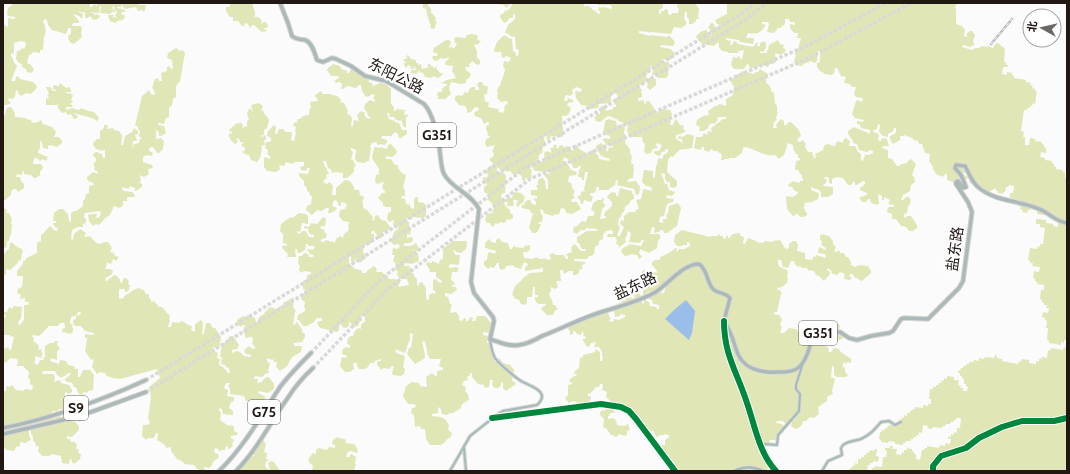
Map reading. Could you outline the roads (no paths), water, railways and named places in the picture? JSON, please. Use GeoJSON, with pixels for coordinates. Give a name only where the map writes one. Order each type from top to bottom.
{"type":"FeatureCollection","features":[{"type":"Feature","properties":{"kind":"highway","name":"东阳公路"},"geometry":{"type":"LineString","coordinates":[[280,3],[292,36],[296,39],[305,40],[309,43],[317,60],[323,62],[336,58],[365,76],[386,81],[424,104],[428,108],[438,137],[444,174],[450,182],[475,201],[479,209],[471,282],[474,293],[493,317],[494,321],[490,339]]}},
{"type":"Feature","properties":{"kind":"highway","name":"盐东路"},"geometry":{"type":"LineString","coordinates":[[802,365],[815,334],[820,332],[840,332],[849,338],[857,340],[885,334],[893,331],[904,318],[928,319],[959,288],[963,281],[972,212],[968,202],[956,184],[958,181],[963,188],[966,187],[961,175],[955,168],[956,165],[964,166],[978,187],[986,192],[1002,200],[1039,209],[1052,218],[1067,222]]}},
{"type":"Feature","properties":{"kind":"highway","name":"盐东路"},"geometry":{"type":"LineString","coordinates":[[490,339],[513,345],[526,344],[591,316],[633,303],[654,293],[668,284],[687,267],[694,264],[699,264],[705,269],[710,285],[713,289],[726,294],[730,298],[724,321]]}},
{"type":"Feature","properties":{"kind":"highway","name":"G351"},"geometry":{"type":"LineString","coordinates":[[724,321],[730,329],[736,350],[743,363],[751,368],[761,372],[787,372],[796,370],[802,365]]}},
{"type":"Feature","properties":{"kind":"highway","name":"G75"},"geometry":{"type":"LineString","coordinates":[[219,471],[228,462],[257,424],[281,386],[296,367],[311,353]]}},
{"type":"Feature","properties":{"kind":"highway","name":"G75"},"geometry":{"type":"LineString","coordinates":[[236,471],[244,463],[259,442],[287,398],[313,368]]}},
{"type":"Feature","properties":{"kind":"highway","name":"S9"},"geometry":{"type":"LineString","coordinates":[[3,428],[35,422],[80,407],[146,380]]}},
{"type":"Feature","properties":{"kind":"highway","name":"S9"},"geometry":{"type":"LineString","coordinates":[[3,434],[80,416],[146,392]]}},
{"type":"Feature","properties":{"kind":"street"},"geometry":{"type":"LineString","coordinates":[[724,321],[726,346],[731,363],[747,403],[761,445],[771,465],[776,471]]}},
{"type":"Feature","properties":{"kind":"street"},"geometry":{"type":"LineString","coordinates":[[450,471],[470,436],[492,418],[503,411],[537,405],[541,402],[542,398],[538,390],[521,381],[495,358],[490,339]]}},
{"type":"Feature","properties":{"kind":"street"},"geometry":{"type":"LineString","coordinates":[[761,445],[765,444],[777,446],[778,435],[799,411],[800,394],[796,389],[796,386],[802,365]]}},
{"type":"Feature","properties":{"kind":"street"},"geometry":{"type":"LineString","coordinates":[[492,418],[589,405],[602,404],[621,407],[629,411],[636,419],[675,471]]}},
{"type":"Feature","properties":{"kind":"street"},"geometry":{"type":"LineString","coordinates":[[933,471],[933,466],[941,456],[966,448],[979,438],[1002,427],[1022,421],[1054,421],[1067,418]]}},
{"type":"Feature","properties":{"kind":"street"},"geometry":{"type":"LineString","coordinates":[[822,471],[828,461],[842,455],[843,445],[861,439],[876,430],[881,422],[889,421],[895,425],[901,422]]}},
{"type":"Feature","properties":{"kind":"street"},"geometry":{"type":"LineString","coordinates":[[464,447],[466,471]]}},
{"type":"Feature","properties":{"kind":"street"},"geometry":{"type":"LineString","coordinates":[[734,471],[748,467],[763,471]]}},
{"type":"Feature","properties":{"kind":"water"},"geometry":{"type":"Polygon","coordinates":[[[686,300],[695,311],[692,333],[689,340],[665,319],[686,300]]]}},
{"type":"Feature","properties":{"kind":"tunnel"},"geometry":{"type":"LineString","coordinates":[[146,380],[741,14],[755,3]]}},
{"type":"Feature","properties":{"kind":"tunnel"},"geometry":{"type":"LineString","coordinates":[[146,392],[745,20],[767,3]]}},
{"type":"Feature","properties":{"kind":"tunnel"},"geometry":{"type":"LineString","coordinates":[[311,353],[381,279],[525,168],[804,47],[886,3]]}},
{"type":"Feature","properties":{"kind":"tunnel"},"geometry":{"type":"LineString","coordinates":[[313,368],[389,288],[530,179],[809,58],[911,3]]}},
{"type":"Feature","properties":{"kind":"railway"},"geometry":{"type":"LineString","coordinates":[[991,44],[1012,19]]}}]}
